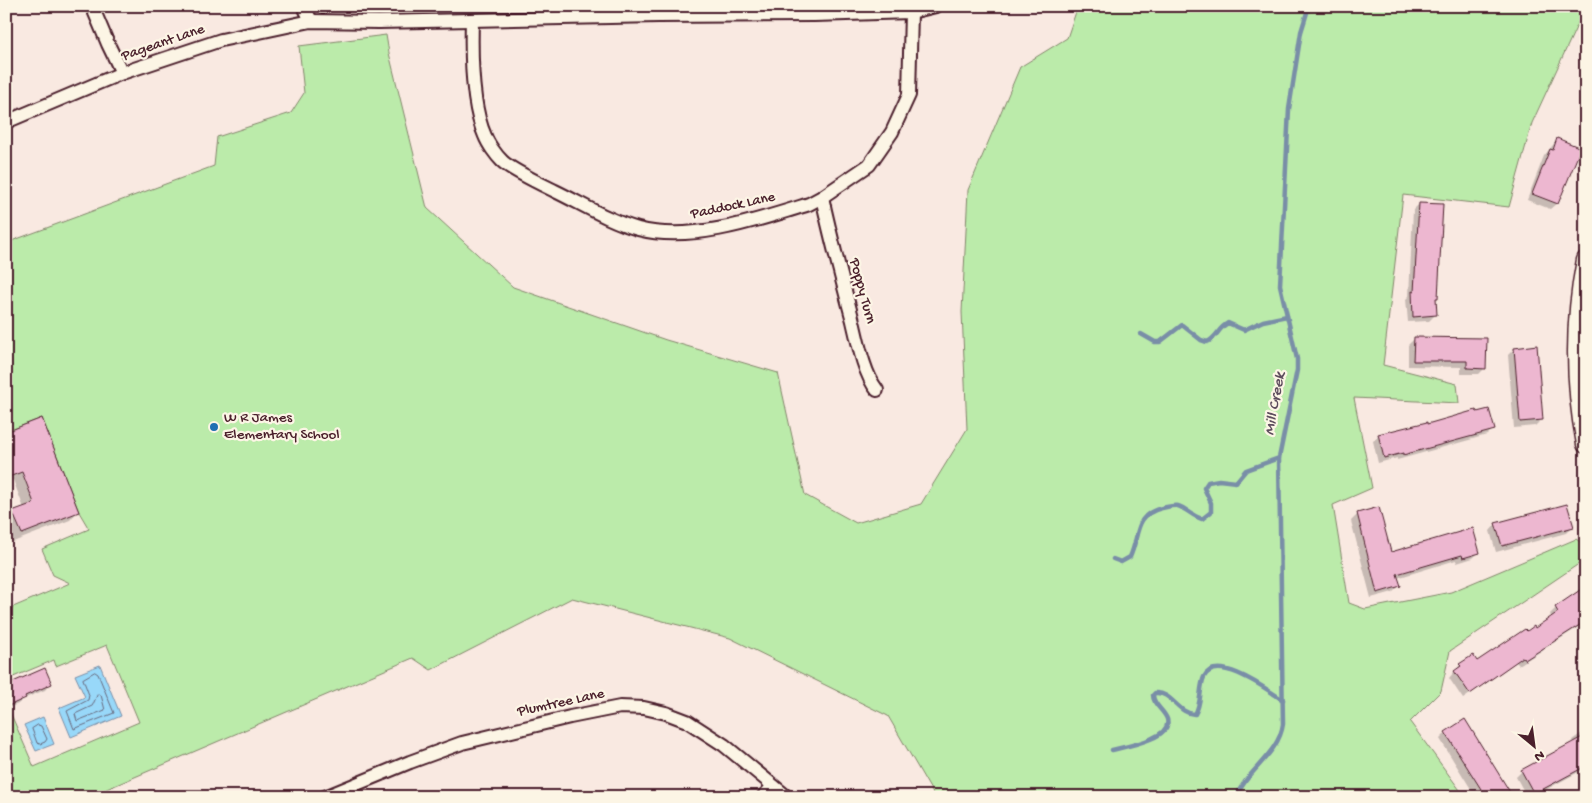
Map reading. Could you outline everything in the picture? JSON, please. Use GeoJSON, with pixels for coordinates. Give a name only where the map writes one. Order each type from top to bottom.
{"type":"FeatureCollection","features":[{"type":"Feature","properties":{"kind":"street"},"geometry":{"type":"LineString","coordinates":[[92,6],[122,73]]}},
{"type":"Feature","properties":{"kind":"street"},"geometry":{"type":"LineString","coordinates":[[304,6],[311,21]]}},
{"type":"Feature","properties":{"kind":"street","name":"Pageant Lane"},"geometry":{"type":"LineString","coordinates":[[6,122],[122,73],[221,40],[311,21],[379,22],[911,12],[936,6]]}},
{"type":"Feature","properties":{"kind":"street","name":"Paddock Lane"},"geometry":{"type":"LineString","coordinates":[[472,20],[471,52],[475,99],[485,137],[503,162],[542,185],[620,222],[639,229],[678,233],[717,229],[793,209],[822,198],[870,165],[892,132],[909,95],[911,12]]}},
{"type":"Feature","properties":{"kind":"street","name":"Poppy Turn"},"geometry":{"type":"LineString","coordinates":[[822,198],[857,336],[869,375],[877,390]]}},
{"type":"Feature","properties":{"kind":"street"},"geometry":{"type":"LineString","coordinates":[[1586,260],[1576,333],[1577,385],[1586,444]]}},
{"type":"Feature","properties":{"kind":"street","name":"Plumtree Lane"},"geometry":{"type":"LineString","coordinates":[[325,797],[462,742],[570,716],[620,707],[652,710],[686,721],[724,744],[787,797]]}},
{"type":"Feature","properties":{"kind":"street"},"geometry":{"type":"LineString","coordinates":[[763,797],[773,786]]}},
{"type":"Feature","properties":{"kind":"green space"},"geometry":{"type":"Polygon","coordinates":[[[1078,6],[1586,6],[1532,123],[1509,207],[1403,195],[1383,365],[1457,384],[1459,403],[1354,398],[1372,488],[1333,505],[1349,603],[1365,609],[1451,592],[1576,539],[1586,546],[1586,559],[1450,651],[1441,691],[1410,722],[1465,797],[935,797],[888,716],[730,638],[572,598],[431,670],[413,658],[88,797],[6,797],[6,738],[10,712],[34,767],[139,722],[107,645],[56,666],[54,660],[6,680],[6,610],[70,583],[53,575],[42,549],[89,529],[79,512],[42,418],[11,430],[6,418],[6,243],[214,166],[217,137],[291,113],[304,93],[299,46],[386,35],[427,208],[513,287],[666,340],[778,373],[805,495],[856,523],[921,504],[967,429],[962,312],[968,190],[1020,67],[1067,38],[1078,6]]]}},
{"type":"Feature","properties":{"kind":"water"},"geometry":{"type":"Polygon","coordinates":[[[100,665],[121,716],[71,737],[59,708],[85,697],[75,675],[100,665]]]}},
{"type":"Feature","properties":{"kind":"water"},"geometry":{"type":"Polygon","coordinates":[[[43,717],[54,744],[36,751],[24,725],[43,717]]]}},
{"type":"Feature","properties":{"kind":"building"},"geometry":{"type":"Polygon","coordinates":[[[1557,138],[1581,148],[1558,204],[1532,194],[1550,149],[1553,150],[1557,138]]]}},
{"type":"Feature","properties":{"kind":"building"},"geometry":{"type":"Polygon","coordinates":[[[1419,203],[1443,204],[1438,298],[1436,298],[1437,315],[1413,317],[1412,291],[1414,292],[1419,203]]]}},
{"type":"Feature","properties":{"kind":"building"},"geometry":{"type":"Polygon","coordinates":[[[1414,337],[1487,338],[1486,369],[1467,368],[1467,361],[1413,361],[1414,337]]]}},
{"type":"Feature","properties":{"kind":"building"},"geometry":{"type":"Polygon","coordinates":[[[1537,345],[1543,420],[1520,422],[1514,348],[1537,345]]]}},
{"type":"Feature","properties":{"kind":"building"},"geometry":{"type":"Polygon","coordinates":[[[1489,409],[1495,430],[1403,455],[1403,453],[1384,458],[1378,434],[1427,422],[1427,424],[1476,410],[1477,412],[1489,409]]]}},
{"type":"Feature","properties":{"kind":"building"},"geometry":{"type":"Polygon","coordinates":[[[42,418],[79,512],[22,534],[12,511],[34,503],[22,472],[6,478],[6,432],[42,418]]]}},
{"type":"Feature","properties":{"kind":"building"},"geometry":{"type":"Polygon","coordinates":[[[1567,504],[1574,527],[1502,546],[1495,523],[1567,504]]]}},
{"type":"Feature","properties":{"kind":"building"},"geometry":{"type":"Polygon","coordinates":[[[1379,507],[1391,552],[1473,528],[1480,553],[1463,558],[1462,555],[1397,574],[1401,586],[1377,593],[1357,513],[1379,507]]]}},
{"type":"Feature","properties":{"kind":"building"},"geometry":{"type":"Polygon","coordinates":[[[1586,586],[1586,621],[1525,660],[1523,657],[1470,694],[1454,671],[1461,666],[1459,664],[1473,655],[1477,661],[1525,629],[1527,631],[1534,626],[1535,628],[1558,612],[1555,607],[1586,586]]]}},
{"type":"Feature","properties":{"kind":"building"},"geometry":{"type":"Polygon","coordinates":[[[45,668],[52,684],[6,707],[6,685],[45,668]]]}},
{"type":"Feature","properties":{"kind":"building"},"geometry":{"type":"Polygon","coordinates":[[[1465,719],[1513,797],[1486,797],[1445,732],[1465,719]]]}},
{"type":"Feature","properties":{"kind":"building"},"geometry":{"type":"Polygon","coordinates":[[[1586,735],[1586,766],[1534,794],[1521,770],[1586,735]]]}},
{"type":"Feature","properties":{"kind":"waterway","name":"Mill Creek"},"geometry":{"type":"LineString","coordinates":[[1236,797],[1247,778],[1276,744],[1283,724],[1279,458],[1297,370],[1297,359],[1280,285],[1289,109],[1301,32],[1309,6]]}},
{"type":"Feature","properties":{"kind":"waterway"},"geometry":{"type":"LineString","coordinates":[[1141,334],[1155,342],[1160,342],[1182,325],[1201,340],[1207,342],[1228,323],[1244,330],[1263,321],[1287,316]]}},
{"type":"Feature","properties":{"kind":"waterway"},"geometry":{"type":"LineString","coordinates":[[1113,559],[1121,562],[1130,557],[1139,527],[1146,516],[1153,511],[1178,506],[1202,519],[1211,512],[1211,503],[1204,488],[1208,482],[1219,480],[1236,482],[1246,470],[1279,458]]}},
{"type":"Feature","properties":{"kind":"waterway"},"geometry":{"type":"LineString","coordinates":[[1112,750],[1146,741],[1155,737],[1167,726],[1167,719],[1164,713],[1153,699],[1155,693],[1161,693],[1184,711],[1195,714],[1199,705],[1202,681],[1211,670],[1231,671],[1255,682],[1283,700]]}},
{"type":"Feature","properties":{"kind":"place","name":"W R James Elementary School"},"geometry":{"type":"Point","coordinates":[214,427]}}]}
